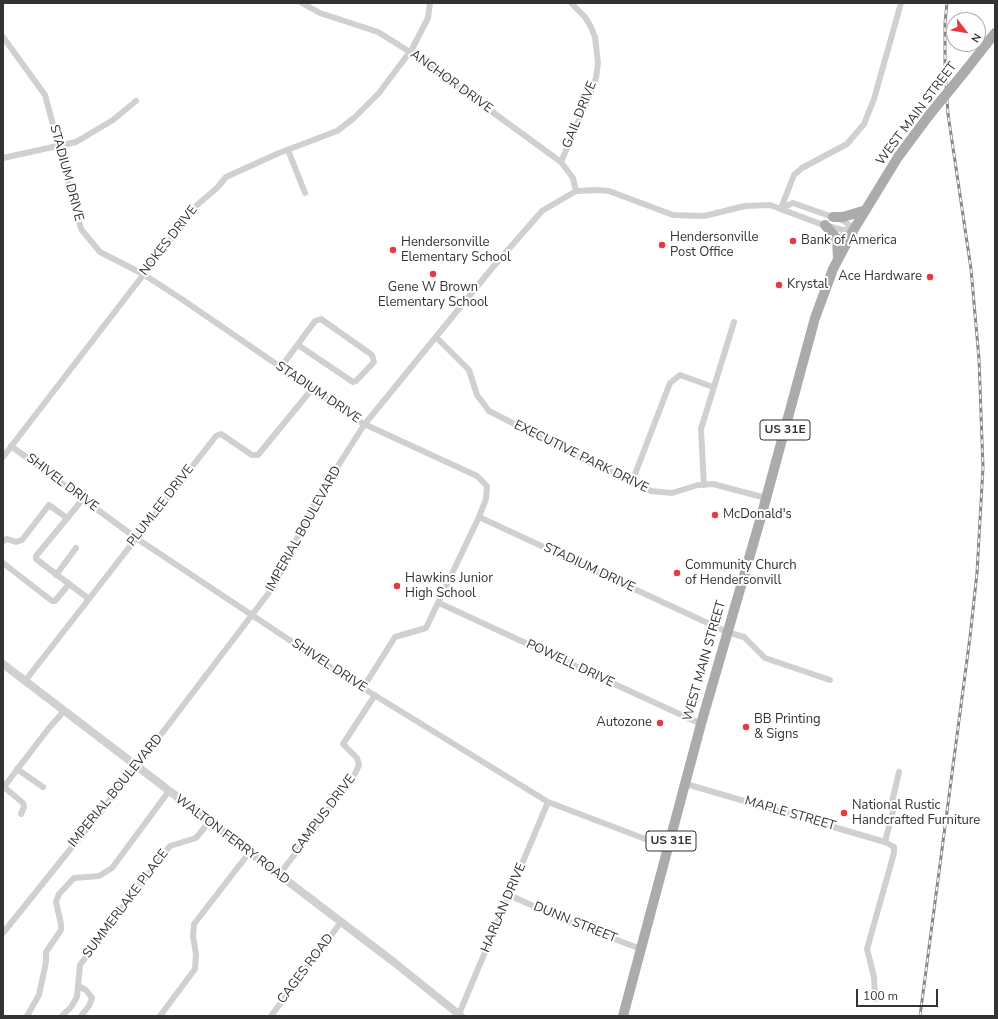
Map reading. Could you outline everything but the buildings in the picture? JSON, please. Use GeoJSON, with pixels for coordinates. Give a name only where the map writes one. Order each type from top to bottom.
{"type":"FeatureCollection","features":[{"type":"Feature","properties":{"kind":"main road","name":"WEST MAIN STREET"},"geometry":{"type":"LineString","coordinates":[[623,1016],[701,724],[766,498],[815,318],[838,259],[854,229],[898,157],[930,114],[995,33]]}},
{"type":"Feature","properties":{"kind":"main road"},"geometry":{"type":"LineString","coordinates":[[833,217],[843,217],[866,210]]}},
{"type":"Feature","properties":{"kind":"main road"},"geometry":{"type":"LineString","coordinates":[[825,225],[837,239],[838,259]]}},
{"type":"Feature","properties":{"kind":"street","name":"ANCHOR DRIVE"},"geometry":{"type":"LineString","coordinates":[[302,3],[320,13],[378,32],[410,52],[561,162],[573,178],[576,191]]}},
{"type":"Feature","properties":{"kind":"street","name":"NOKES DRIVE"},"geometry":{"type":"LineString","coordinates":[[3,457],[197,205],[217,188],[226,177],[288,150],[337,131],[354,118],[378,93],[410,52],[428,18],[430,3]]}},
{"type":"Feature","properties":{"kind":"street","name":"GAIL DRIVE"},"geometry":{"type":"LineString","coordinates":[[561,162],[591,92],[596,78],[598,63],[595,37],[591,27],[585,17],[571,3]]}},
{"type":"Feature","properties":{"kind":"street"},"geometry":{"type":"LineString","coordinates":[[781,208],[794,175],[802,168],[847,144],[864,124],[874,99],[901,3]]}},
{"type":"Feature","properties":{"kind":"street","name":"STADIUM DRIVE"},"geometry":{"type":"LineString","coordinates":[[3,37],[45,95],[81,229],[100,252],[143,274],[364,424],[477,476],[484,481],[488,492],[479,517],[727,632],[744,637],[765,658],[830,680]]}},
{"type":"Feature","properties":{"kind":"street"},"geometry":{"type":"LineString","coordinates":[[3,158],[59,147],[76,142],[100,129],[136,101]]}},
{"type":"Feature","properties":{"kind":"street"},"geometry":{"type":"LineString","coordinates":[[288,150],[305,193]]}},
{"type":"Feature","properties":{"kind":"street","name":"IMPERIAL BOULEVARD"},"geometry":{"type":"LineString","coordinates":[[3,933],[137,766],[274,586],[315,502],[364,424],[542,210],[576,191],[609,191],[673,215],[694,217],[720,213],[751,205],[770,205],[781,208],[793,215],[842,230],[854,229]]}},
{"type":"Feature","properties":{"kind":"street","name":"IMPERIAL BOULEVARD"},"geometry":{"type":"LineString","coordinates":[[781,208],[793,203],[844,221],[854,229]]}},
{"type":"Feature","properties":{"kind":"street"},"geometry":{"type":"LineString","coordinates":[[281,367],[315,321],[320,319],[372,355],[374,362],[356,381],[353,382],[298,345]]}},
{"type":"Feature","properties":{"kind":"street"},"geometry":{"type":"LineString","coordinates":[[704,485],[701,429],[734,322]]}},
{"type":"Feature","properties":{"kind":"street","name":"EXECUTIVE PARK DRIVE"},"geometry":{"type":"LineString","coordinates":[[436,337],[469,370],[477,395],[484,406],[493,414],[632,482],[651,491],[672,493],[713,484],[766,498]]}},
{"type":"Feature","properties":{"kind":"street"},"geometry":{"type":"LineString","coordinates":[[632,482],[670,383],[680,375],[713,387]]}},
{"type":"Feature","properties":{"kind":"street","name":"PLUMLEE DRIVE"},"geometry":{"type":"LineString","coordinates":[[25,681],[216,436],[221,434],[252,455],[258,455],[312,389]]}},
{"type":"Feature","properties":{"kind":"street","name":"SHIVEL DRIVE"},"geometry":{"type":"LineString","coordinates":[[11,446],[136,538],[363,688],[548,802],[669,848]]}},
{"type":"Feature","properties":{"kind":"street"},"geometry":{"type":"LineString","coordinates":[[83,499],[36,556],[36,559],[89,599]]}},
{"type":"Feature","properties":{"kind":"street"},"geometry":{"type":"LineString","coordinates":[[3,541],[7,539],[16,542],[22,540],[49,505],[67,518]]}},
{"type":"Feature","properties":{"kind":"street"},"geometry":{"type":"LineString","coordinates":[[363,688],[395,637],[426,628],[479,517]]}},
{"type":"Feature","properties":{"kind":"street"},"geometry":{"type":"LineString","coordinates":[[56,575],[76,548]]}},
{"type":"Feature","properties":{"kind":"street"},"geometry":{"type":"LineString","coordinates":[[3,563],[52,601],[56,601],[69,584]]}},
{"type":"Feature","properties":{"kind":"street","name":"POWELL DRIVE"},"geometry":{"type":"LineString","coordinates":[[439,603],[701,724]]}},
{"type":"Feature","properties":{"kind":"street","name":"WALTON FERRY ROAD"},"geometry":{"type":"LineString","coordinates":[[3,664],[395,963],[460,1015]]}},
{"type":"Feature","properties":{"kind":"street","name":"CAMPUS DRIVE"},"geometry":{"type":"LineString","coordinates":[[278,875],[354,776],[359,765],[357,758],[343,744],[375,695]]}},
{"type":"Feature","properties":{"kind":"street"},"geometry":{"type":"LineString","coordinates":[[21,814],[24,803],[3,787],[64,711]]}},
{"type":"Feature","properties":{"kind":"street"},"geometry":{"type":"LineString","coordinates":[[17,769],[43,787]]}},
{"type":"Feature","properties":{"kind":"street"},"geometry":{"type":"LineString","coordinates":[[885,842],[893,811],[892,802],[899,772]]}},
{"type":"Feature","properties":{"kind":"street","name":"MAPLE STREET"},"geometry":{"type":"LineString","coordinates":[[686,784],[885,842],[894,847],[894,853],[867,949],[874,977],[875,999]]}},
{"type":"Feature","properties":{"kind":"street"},"geometry":{"type":"LineString","coordinates":[[26,1016],[39,995],[46,962],[46,952],[61,930],[56,902],[59,894],[74,878],[99,876],[112,868],[169,791]]}},
{"type":"Feature","properties":{"kind":"street","name":"HARLAN DRIVE"},"geometry":{"type":"LineString","coordinates":[[460,1015],[548,802]]}},
{"type":"Feature","properties":{"kind":"street","name":"SUMMERLAKE PLACE"},"geometry":{"type":"LineString","coordinates":[[62,1016],[71,1007],[77,997],[80,965],[87,953],[170,846],[196,838],[209,822]]}},
{"type":"Feature","properties":{"kind":"street"},"geometry":{"type":"LineString","coordinates":[[160,1016],[195,969],[196,954],[193,936],[194,924],[249,852]]}},
{"type":"Feature","properties":{"kind":"street","name":"DUNN STREET"},"geometry":{"type":"LineString","coordinates":[[509,895],[569,922],[641,949]]}},
{"type":"Feature","properties":{"kind":"street","name":"CAGES ROAD"},"geometry":{"type":"LineString","coordinates":[[271,1016],[341,922]]}},
{"type":"Feature","properties":{"kind":"street"},"geometry":{"type":"LineString","coordinates":[[78,986],[86,990],[92,998],[89,1006],[81,1016]]}},
{"type":"Feature","properties":{"kind":"railway"},"geometry":{"type":"LineString","coordinates":[[920,1016],[970,637],[977,573],[983,467],[979,359],[971,269],[948,114],[945,70],[945,23],[947,3]]}},
{"type":"Feature","properties":{"kind":"place","name":"Bank of America"},"geometry":{"type":"Point","coordinates":[793,241]}},
{"type":"Feature","properties":{"kind":"place","name":"Hendersonville Post Office"},"geometry":{"type":"Point","coordinates":[662,245]}},
{"type":"Feature","properties":{"kind":"place","name":"Hendersonville Elementary School"},"geometry":{"type":"Point","coordinates":[393,250]}},
{"type":"Feature","properties":{"kind":"place","name":"Gene W Brown Elementary School"},"geometry":{"type":"Point","coordinates":[433,274]}},
{"type":"Feature","properties":{"kind":"place","name":"Ace Hardware"},"geometry":{"type":"Point","coordinates":[930,277]}},
{"type":"Feature","properties":{"kind":"place","name":"Krystal"},"geometry":{"type":"Point","coordinates":[779,285]}},
{"type":"Feature","properties":{"kind":"place","name":"McDonald's"},"geometry":{"type":"Point","coordinates":[715,515]}},
{"type":"Feature","properties":{"kind":"place","name":"Community Church of Hendersonvill"},"geometry":{"type":"Point","coordinates":[677,573]}},
{"type":"Feature","properties":{"kind":"place","name":"Hawkins Junior High School"},"geometry":{"type":"Point","coordinates":[397,586]}},
{"type":"Feature","properties":{"kind":"place","name":"Autozone"},"geometry":{"type":"Point","coordinates":[660,723]}},
{"type":"Feature","properties":{"kind":"place","name":"BB Printing & Signs"},"geometry":{"type":"Point","coordinates":[746,727]}},
{"type":"Feature","properties":{"kind":"place","name":"National Rustic Handcrafted Furniture"},"geometry":{"type":"Point","coordinates":[844,813]}}]}
